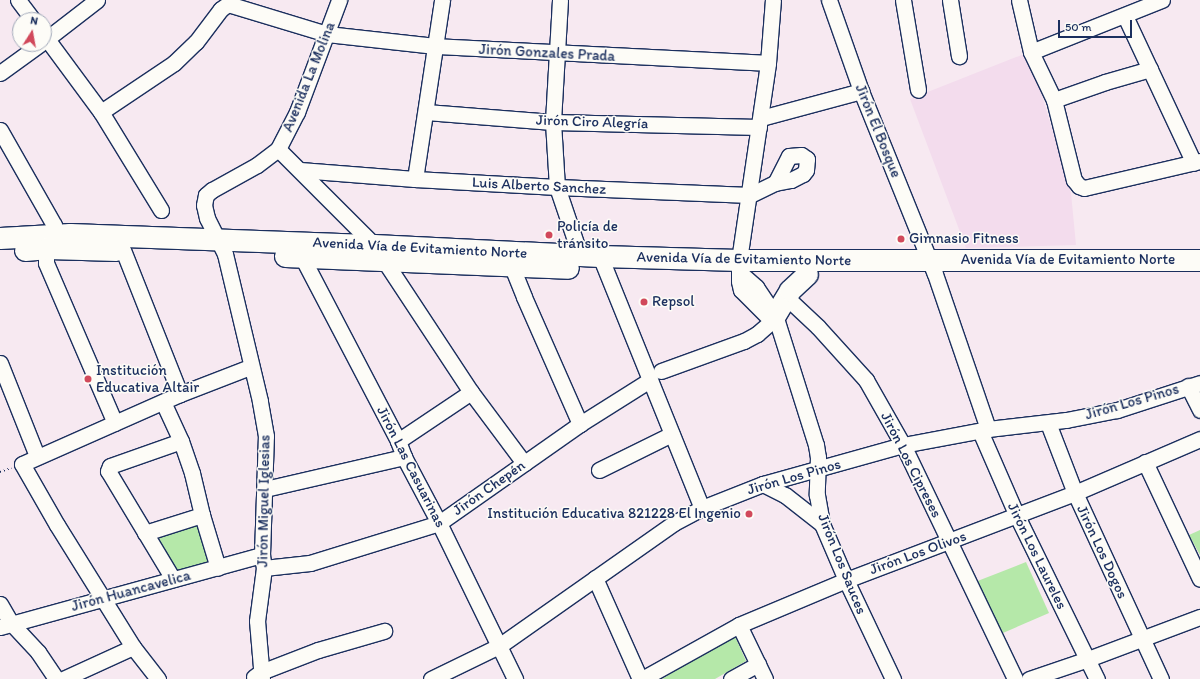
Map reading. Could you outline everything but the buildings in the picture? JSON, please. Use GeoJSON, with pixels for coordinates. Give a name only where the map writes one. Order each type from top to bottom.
{"type":"FeatureCollection","features":[{"type":"Feature","properties":{"kind":"highway","name":"Avenida Vía de Evitamiento Norte"},"geometry":{"type":"LineString","coordinates":[[0,238],[222,247],[302,257],[512,267],[595,260]]}},
{"type":"Feature","properties":{"kind":"highway","name":"Avenida Vía de Evitamiento Norte"},"geometry":{"type":"LineString","coordinates":[[0,252],[51,241],[123,250],[374,245],[595,260],[739,266],[932,267],[1200,260]]}},
{"type":"Feature","properties":{"kind":"highway","name":"Avenida Vía de Evitamiento Norte"},"geometry":{"type":"LineString","coordinates":[[739,266],[807,274],[879,267]]}},
{"type":"Feature","properties":{"kind":"highway","name":"Avenida Vía de Evitamiento Norte"},"geometry":{"type":"LineString","coordinates":[[932,267],[1200,274]]}},
{"type":"Feature","properties":{"kind":"highway"},"geometry":{"type":"LineString","coordinates":[[775,321],[785,296],[807,274]]}},
{"type":"Feature","properties":{"kind":"street"},"geometry":{"type":"LineString","coordinates":[[18,0],[27,12]]}},
{"type":"Feature","properties":{"kind":"street"},"geometry":{"type":"LineString","coordinates":[[52,34],[97,0]]}},
{"type":"Feature","properties":{"kind":"street","name":"Avenida La Molina"},"geometry":{"type":"LineString","coordinates":[[222,247],[207,218],[204,205],[206,196],[222,183],[258,164],[278,149],[297,112],[339,0]]}},
{"type":"Feature","properties":{"kind":"street"},"geometry":{"type":"LineString","coordinates":[[415,179],[442,0]]}},
{"type":"Feature","properties":{"kind":"street"},"geometry":{"type":"LineString","coordinates":[[560,0],[553,122],[558,187],[655,375],[672,434],[702,508]]}},
{"type":"Feature","properties":{"kind":"street","name":"Jirón Los Sauces"},"geometry":{"type":"LineString","coordinates":[[773,0],[768,63],[739,266],[740,290],[775,321],[816,445],[818,470],[817,495],[822,524],[846,580],[893,679]]}},
{"type":"Feature","properties":{"kind":"street","name":"Jirón El Bosque"},"geometry":{"type":"LineString","coordinates":[[829,0],[862,91],[932,267],[984,430]]}},
{"type":"Feature","properties":{"kind":"street"},"geometry":{"type":"LineString","coordinates":[[903,0],[918,90]]}},
{"type":"Feature","properties":{"kind":"street"},"geometry":{"type":"LineString","coordinates":[[950,0],[959,56]]}},
{"type":"Feature","properties":{"kind":"street"},"geometry":{"type":"LineString","coordinates":[[1019,0],[1031,52],[1054,100],[1074,180],[1079,186],[1084,188],[1197,162],[1125,16]]}},
{"type":"Feature","properties":{"kind":"street"},"geometry":{"type":"LineString","coordinates":[[1031,52],[1125,16],[1162,0]]}},
{"type":"Feature","properties":{"kind":"street","name":"Jirón Gonzales Prada"},"geometry":{"type":"LineString","coordinates":[[101,112],[174,63],[196,42],[221,9],[228,4],[327,34],[435,46],[557,54],[768,63]]}},
{"type":"Feature","properties":{"kind":"street"},"geometry":{"type":"LineString","coordinates":[[52,50],[101,112],[161,210]]}},
{"type":"Feature","properties":{"kind":"street"},"geometry":{"type":"LineString","coordinates":[[0,74],[28,52]]}},
{"type":"Feature","properties":{"kind":"street"},"geometry":{"type":"LineString","coordinates":[[1054,100],[1105,82],[1150,69]]}},
{"type":"Feature","properties":{"kind":"street","name":"Jirón Ciro Alegría"},"geometry":{"type":"LineString","coordinates":[[426,112],[553,122],[760,123],[862,91]]}},
{"type":"Feature","properties":{"kind":"street"},"geometry":{"type":"LineString","coordinates":[[0,130],[53,223],[51,241],[45,259],[46,263],[115,422]]}},
{"type":"Feature","properties":{"kind":"street"},"geometry":{"type":"LineString","coordinates":[[278,149],[374,245],[471,392],[524,463]]}},
{"type":"Feature","properties":{"kind":"street","name":"Luis Alberto Sanchez"},"geometry":{"type":"LineString","coordinates":[[300,170],[415,179],[558,187],[750,194],[775,183]]}},
{"type":"Feature","properties":{"kind":"street","name":"Jirón Miguel Iglesias"},"geometry":{"type":"LineString","coordinates":[[222,247],[250,367],[260,401],[266,436],[263,561],[257,621],[258,677]]}},
{"type":"Feature","properties":{"kind":"street"},"geometry":{"type":"LineString","coordinates":[[123,250],[180,394]]}},
{"type":"Feature","properties":{"kind":"street","name":"Jirón Las Casuarinas"},"geometry":{"type":"LineString","coordinates":[[302,257],[398,441],[404,457],[439,523],[515,679]]}},
{"type":"Feature","properties":{"kind":"street"},"geometry":{"type":"LineString","coordinates":[[512,267],[524,298],[580,424]]}},
{"type":"Feature","properties":{"kind":"street","name":"Jirón Los Cipreses"},"geometry":{"type":"LineString","coordinates":[[785,296],[818,326],[866,380],[903,445],[1015,679]]}},
{"type":"Feature","properties":{"kind":"street","name":"Jirón Chepén"},"geometry":{"type":"LineString","coordinates":[[263,561],[310,563],[439,523],[580,424],[655,375],[744,340],[757,334],[775,321]]}},
{"type":"Feature","properties":{"kind":"street"},"geometry":{"type":"LineString","coordinates":[[0,363],[37,456]]}},
{"type":"Feature","properties":{"kind":"street"},"geometry":{"type":"LineString","coordinates":[[158,679],[133,647],[102,598],[22,464],[37,456],[180,394],[250,367]]}},
{"type":"Feature","properties":{"kind":"street"},"geometry":{"type":"LineString","coordinates":[[1194,384],[1200,410]]}},
{"type":"Feature","properties":{"kind":"street","name":"Jirón Los Pinos"},"geometry":{"type":"LineString","coordinates":[[431,679],[499,646],[674,523],[702,508],[763,484],[818,470],[903,445],[984,430],[1048,423],[1117,410],[1194,384]]}},
{"type":"Feature","properties":{"kind":"street"},"geometry":{"type":"LineString","coordinates":[[398,441],[471,392]]}},
{"type":"Feature","properties":{"kind":"street"},"geometry":{"type":"LineString","coordinates":[[163,402],[181,441],[192,473],[202,515],[218,568]]}},
{"type":"Feature","properties":{"kind":"street","name":"Jirón Los Dogos"},"geometry":{"type":"LineString","coordinates":[[1048,423],[1075,493],[1161,679]]}},
{"type":"Feature","properties":{"kind":"street","name":"Jirón Los Laureles"},"geometry":{"type":"LineString","coordinates":[[984,430],[1017,516],[1097,679]]}},
{"type":"Feature","properties":{"kind":"street"},"geometry":{"type":"LineString","coordinates":[[599,470],[672,434]]}},
{"type":"Feature","properties":{"kind":"street","name":"Jirón Los Olivos"},"geometry":{"type":"LineString","coordinates":[[641,679],[739,625],[846,580],[950,542],[1075,493],[1200,439]]}},
{"type":"Feature","properties":{"kind":"street"},"geometry":{"type":"LineString","coordinates":[[173,580],[108,471],[108,468],[181,441]]}},
{"type":"Feature","properties":{"kind":"street"},"geometry":{"type":"LineString","coordinates":[[265,489],[404,457]]}},
{"type":"Feature","properties":{"kind":"street"},"geometry":{"type":"LineString","coordinates":[[1145,462],[1200,579]]}},
{"type":"Feature","properties":{"kind":"street"},"geometry":{"type":"LineString","coordinates":[[763,484],[784,495],[822,524]]}},
{"type":"Feature","properties":{"kind":"street"},"geometry":{"type":"LineString","coordinates":[[145,533],[202,515]]}},
{"type":"Feature","properties":{"kind":"street","name":"Jirón Huancavelica"},"geometry":{"type":"LineString","coordinates":[[6,625],[218,568],[263,561]]}},
{"type":"Feature","properties":{"kind":"street"},"geometry":{"type":"LineString","coordinates":[[595,578],[641,679]]}},
{"type":"Feature","properties":{"kind":"street"},"geometry":{"type":"LineString","coordinates":[[0,604],[6,625],[38,652],[56,679]]}},
{"type":"Feature","properties":{"kind":"street"},"geometry":{"type":"LineString","coordinates":[[1029,679],[1088,659],[1200,617]]}},
{"type":"Feature","properties":{"kind":"street"},"geometry":{"type":"LineString","coordinates":[[739,625],[765,679]]}},
{"type":"Feature","properties":{"kind":"street"},"geometry":{"type":"LineString","coordinates":[[258,677],[318,650],[384,631]]}},
{"type":"Feature","properties":{"kind":"street"},"geometry":{"type":"LineString","coordinates":[[63,679],[133,647]]}},
{"type":"Feature","properties":{"kind":"street"},"geometry":{"type":"LineString","coordinates":[[731,679],[758,664]]}},
{"type":"Feature","properties":{"kind":"shaded area"},"geometry":{"type":"Polygon","coordinates":[[[1029,52],[1071,193],[1076,245],[966,248],[910,99],[1029,52]]]}},
{"type":"Feature","properties":{"kind":"green space"},"geometry":{"type":"Polygon","coordinates":[[[197,522],[211,563],[175,574],[155,537],[197,522]]]}},
{"type":"Feature","properties":{"kind":"green space"},"geometry":{"type":"Polygon","coordinates":[[[1200,530],[1200,555],[1189,535],[1200,530]]]}},
{"type":"Feature","properties":{"kind":"green space"},"geometry":{"type":"Polygon","coordinates":[[[1026,562],[1049,613],[1003,633],[975,582],[1026,562]]]}},
{"type":"Feature","properties":{"kind":"green space"},"geometry":{"type":"Polygon","coordinates":[[[734,634],[746,661],[715,679],[662,679],[734,634]]]}},
{"type":"Feature","properties":{"kind":"place","name":"Policía de tránsito"},"geometry":{"type":"Point","coordinates":[549,235]}},
{"type":"Feature","properties":{"kind":"place","name":"Gimnasio Fitness"},"geometry":{"type":"Point","coordinates":[901,239]}},
{"type":"Feature","properties":{"kind":"place","name":"Repsol"},"geometry":{"type":"Point","coordinates":[644,302]}},
{"type":"Feature","properties":{"kind":"place","name":"Institución Educativa Altair"},"geometry":{"type":"Point","coordinates":[88,379]}},
{"type":"Feature","properties":{"kind":"place","name":"Institución Educativa 821228 El Ingenio"},"geometry":{"type":"Point","coordinates":[749,514]}}]}
